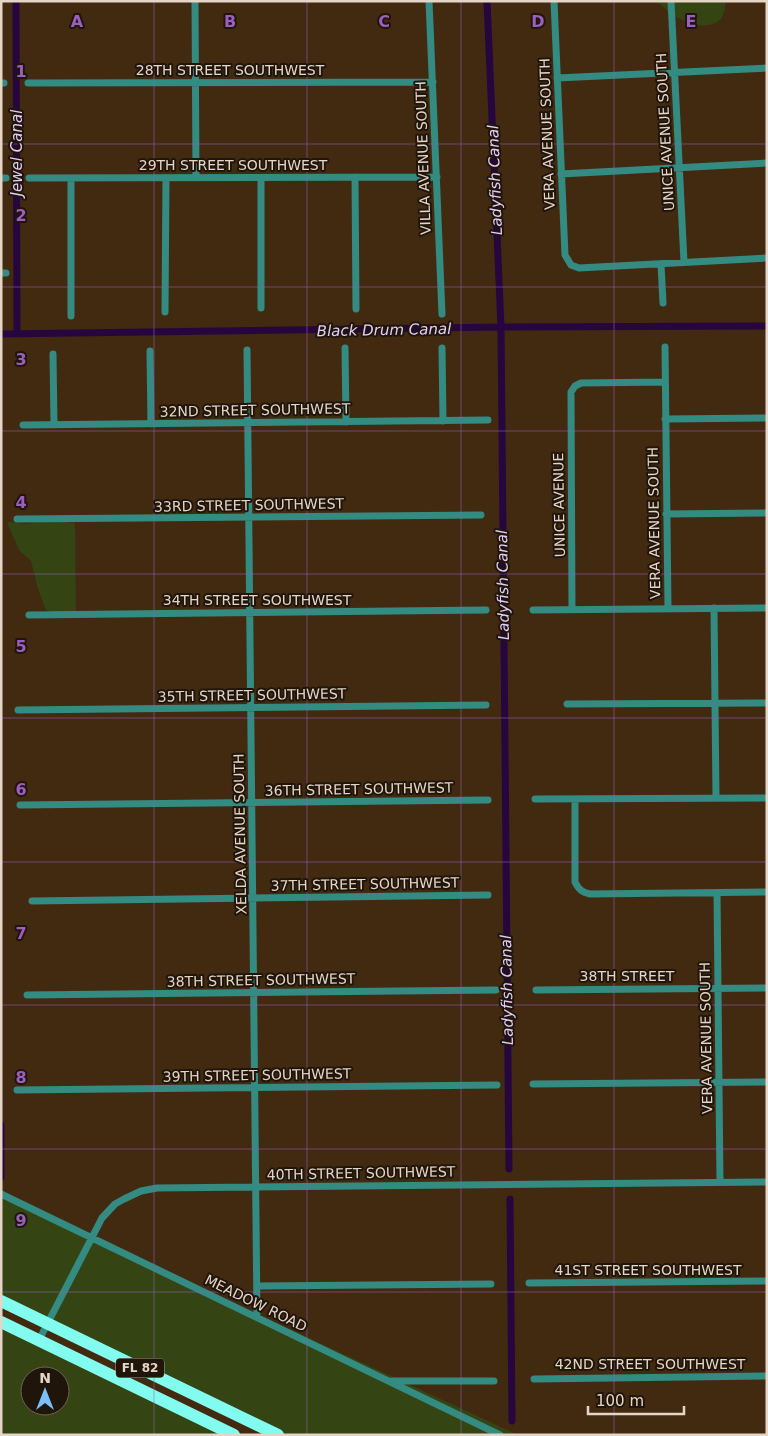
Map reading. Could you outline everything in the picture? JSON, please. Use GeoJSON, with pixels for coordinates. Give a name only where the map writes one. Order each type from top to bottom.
{"type":"FeatureCollection","features":[{"type":"Feature","properties":{"kind":"highway","name":"FL 82"},"geometry":{"type":"LineString","coordinates":[[1,1301],[278,1435]]}},
{"type":"Feature","properties":{"kind":"highway","name":"FL 82"},"geometry":{"type":"LineString","coordinates":[[1,1322],[234,1435]]}},
{"type":"Feature","properties":{"kind":"street"},"geometry":{"type":"LineString","coordinates":[[195,1],[196,177]]}},
{"type":"Feature","properties":{"kind":"street","name":"VILLA AVENUE SOUTH"},"geometry":{"type":"LineString","coordinates":[[429,1],[442,314]]}},
{"type":"Feature","properties":{"kind":"street","name":"VERA AVENUE SOUTH"},"geometry":{"type":"LineString","coordinates":[[554,1],[565,255],[571,264],[579,268],[661,264]]}},
{"type":"Feature","properties":{"kind":"street","name":"UNICE AVENUE SOUTH"},"geometry":{"type":"LineString","coordinates":[[671,1],[684,262]]}},
{"type":"Feature","properties":{"kind":"street"},"geometry":{"type":"LineString","coordinates":[[557,78],[767,68]]}},
{"type":"Feature","properties":{"kind":"street","name":"28TH STREET SOUTHWEST"},"geometry":{"type":"LineString","coordinates":[[28,83],[433,82]]}},
{"type":"Feature","properties":{"kind":"street"},"geometry":{"type":"LineString","coordinates":[[561,174],[767,163]]}},
{"type":"Feature","properties":{"kind":"street"},"geometry":{"type":"LineString","coordinates":[[355,177],[356,309]]}},
{"type":"Feature","properties":{"kind":"street","name":"29TH STREET SOUTHWEST"},"geometry":{"type":"LineString","coordinates":[[29,178],[436,177]]}},
{"type":"Feature","properties":{"kind":"street"},"geometry":{"type":"LineString","coordinates":[[71,178],[71,316]]}},
{"type":"Feature","properties":{"kind":"street"},"geometry":{"type":"LineString","coordinates":[[165,312],[166,178]]}},
{"type":"Feature","properties":{"kind":"street"},"geometry":{"type":"LineString","coordinates":[[261,178],[261,308]]}},
{"type":"Feature","properties":{"kind":"street"},"geometry":{"type":"LineString","coordinates":[[663,303],[661,264],[767,258]]}},
{"type":"Feature","properties":{"kind":"street","name":"VERA AVENUE SOUTH"},"geometry":{"type":"LineString","coordinates":[[665,347],[668,608]]}},
{"type":"Feature","properties":{"kind":"street"},"geometry":{"type":"LineString","coordinates":[[345,348],[346,422]]}},
{"type":"Feature","properties":{"kind":"street"},"geometry":{"type":"LineString","coordinates":[[442,348],[443,421]]}},
{"type":"Feature","properties":{"kind":"street","name":"XELDA AVENUE SOUTH"},"geometry":{"type":"LineString","coordinates":[[247,350],[257,1317]]}},
{"type":"Feature","properties":{"kind":"street"},"geometry":{"type":"LineString","coordinates":[[150,351],[151,424]]}},
{"type":"Feature","properties":{"kind":"street"},"geometry":{"type":"LineString","coordinates":[[53,354],[54,425]]}},
{"type":"Feature","properties":{"kind":"street","name":"UNICE AVENUE"},"geometry":{"type":"LineString","coordinates":[[572,609],[571,392],[575,386],[582,383],[665,382]]}},
{"type":"Feature","properties":{"kind":"street"},"geometry":{"type":"LineString","coordinates":[[665,419],[767,418]]}},
{"type":"Feature","properties":{"kind":"street","name":"32ND STREET SOUTHWEST"},"geometry":{"type":"LineString","coordinates":[[23,425],[488,420]]}},
{"type":"Feature","properties":{"kind":"street"},"geometry":{"type":"LineString","coordinates":[[666,514],[767,513]]}},
{"type":"Feature","properties":{"kind":"street","name":"33RD STREET SOUTHWEST"},"geometry":{"type":"LineString","coordinates":[[17,519],[481,515]]}},
{"type":"Feature","properties":{"kind":"street"},"geometry":{"type":"LineString","coordinates":[[714,608],[716,798]]}},
{"type":"Feature","properties":{"kind":"street"},"geometry":{"type":"LineString","coordinates":[[533,610],[767,608]]}},
{"type":"Feature","properties":{"kind":"street","name":"34TH STREET SOUTHWEST"},"geometry":{"type":"LineString","coordinates":[[29,615],[486,610]]}},
{"type":"Feature","properties":{"kind":"street"},"geometry":{"type":"LineString","coordinates":[[567,704],[767,703]]}},
{"type":"Feature","properties":{"kind":"street","name":"35TH STREET SOUTHWEST"},"geometry":{"type":"LineString","coordinates":[[18,710],[486,705]]}},
{"type":"Feature","properties":{"kind":"street"},"geometry":{"type":"LineString","coordinates":[[535,799],[767,798]]}},
{"type":"Feature","properties":{"kind":"street"},"geometry":{"type":"LineString","coordinates":[[575,799],[576,882],[578,888],[584,893],[767,892]]}},
{"type":"Feature","properties":{"kind":"street","name":"36TH STREET SOUTHWEST"},"geometry":{"type":"LineString","coordinates":[[20,805],[488,800]]}},
{"type":"Feature","properties":{"kind":"street","name":"VERA AVENUE SOUTH"},"geometry":{"type":"LineString","coordinates":[[716,893],[720,1182]]}},
{"type":"Feature","properties":{"kind":"street","name":"37TH STREET SOUTHWEST"},"geometry":{"type":"LineString","coordinates":[[32,901],[488,895]]}},
{"type":"Feature","properties":{"kind":"street"},"geometry":{"type":"LineString","coordinates":[[718,988],[767,988]]}},
{"type":"Feature","properties":{"kind":"street","name":"38TH STREET"},"geometry":{"type":"LineString","coordinates":[[536,990],[718,988]]}},
{"type":"Feature","properties":{"kind":"street","name":"38TH STREET SOUTHWEST"},"geometry":{"type":"LineString","coordinates":[[27,995],[496,990]]}},
{"type":"Feature","properties":{"kind":"street"},"geometry":{"type":"LineString","coordinates":[[533,1084],[767,1082]]}},
{"type":"Feature","properties":{"kind":"street","name":"39TH STREET SOUTHWEST"},"geometry":{"type":"LineString","coordinates":[[17,1090],[497,1085]]}},
{"type":"Feature","properties":{"kind":"street","name":"40TH STREET SOUTHWEST"},"geometry":{"type":"LineString","coordinates":[[39,1340],[98,1224],[108,1211],[124,1199],[141,1191],[164,1188],[767,1182]]}},
{"type":"Feature","properties":{"kind":"street","name":"MEADOW ROAD"},"geometry":{"type":"LineString","coordinates":[[1,1194],[500,1435]]}},
{"type":"Feature","properties":{"kind":"street","name":"41ST STREET SOUTHWEST"},"geometry":{"type":"LineString","coordinates":[[529,1283],[767,1281]]}},
{"type":"Feature","properties":{"kind":"street"},"geometry":{"type":"LineString","coordinates":[[257,1286],[491,1284]]}},
{"type":"Feature","properties":{"kind":"street","name":"42ND STREET SOUTHWEST"},"geometry":{"type":"LineString","coordinates":[[534,1379],[767,1376]]}},
{"type":"Feature","properties":{"kind":"street"},"geometry":{"type":"LineString","coordinates":[[389,1381],[494,1381]]}},
{"type":"Feature","properties":{"kind":"green space"},"geometry":{"type":"Polygon","coordinates":[[[656,1],[726,1],[722,17],[718,22],[699,25],[680,19],[656,1]]]}},
{"type":"Feature","properties":{"kind":"green space"},"geometry":{"type":"Polygon","coordinates":[[[47,520],[75,523],[76,616],[65,617],[46,610],[38,589],[31,561],[19,550],[7,522],[27,524],[47,520]]]}},
{"type":"Feature","properties":{"kind":"green space"},"geometry":{"type":"Polygon","coordinates":[[[1,1195],[518,1435],[287,1435],[1,1297],[1,1195]]]}},
{"type":"Feature","properties":{"kind":"green space"},"geometry":{"type":"Polygon","coordinates":[[[1,1327],[225,1435],[1,1435],[1,1327]]]}},
{"type":"Feature","properties":{"kind":"waterway","name":"Jewel Canal"},"geometry":{"type":"LineString","coordinates":[[16,1],[17,334]]}},
{"type":"Feature","properties":{"kind":"waterway","name":"Ladyfish Canal"},"geometry":{"type":"LineString","coordinates":[[487,1],[501,327],[509,1169]]}},
{"type":"Feature","properties":{"kind":"waterway","name":"Black Drum Canal"},"geometry":{"type":"LineString","coordinates":[[1,334],[501,327],[767,326]]}},
{"type":"Feature","properties":{"kind":"waterway","name":"Jewel Canal"},"geometry":{"type":"LineString","coordinates":[[1,1125],[1,1177]]}},
{"type":"Feature","properties":{"kind":"waterway","name":"Ladyfish Canal"},"geometry":{"type":"LineString","coordinates":[[510,1199],[512,1421]]}}]}
